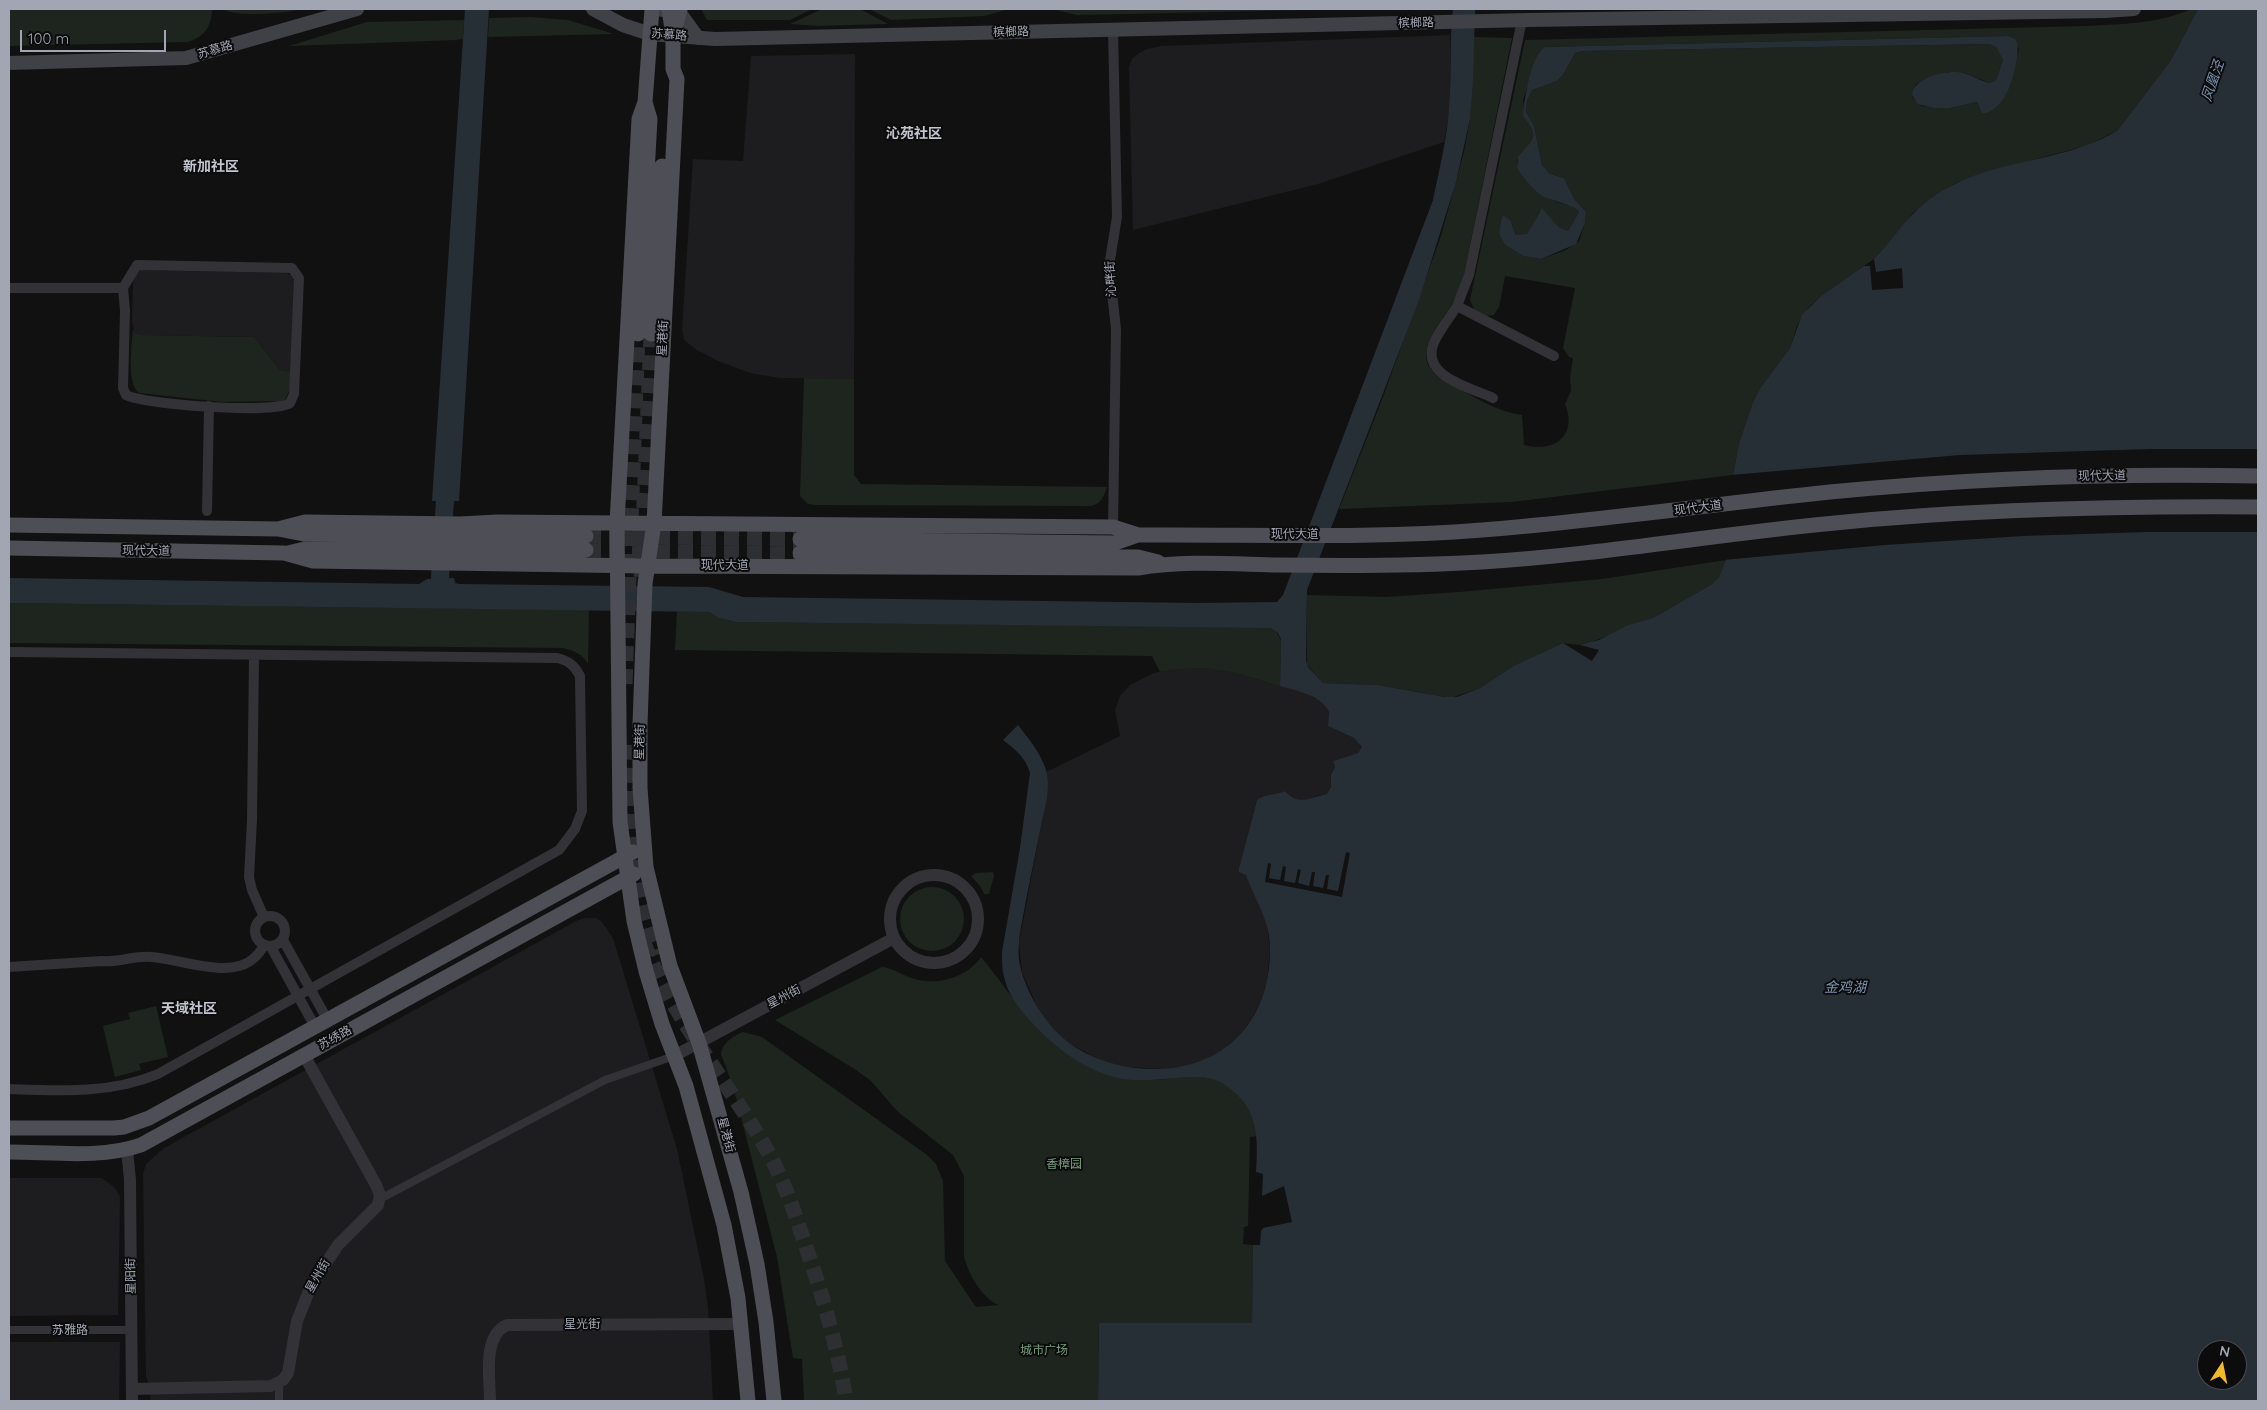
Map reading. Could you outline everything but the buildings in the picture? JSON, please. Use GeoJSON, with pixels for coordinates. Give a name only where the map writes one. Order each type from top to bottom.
{"type":"FeatureCollection","features":[{"type":"Feature","properties":{"kind":"main road","name":"苏慕路"},"geometry":{"type":"LineString","coordinates":[[9,63],[186,58],[357,9]]}},
{"type":"Feature","properties":{"kind":"main road","name":"苏慕路"},"geometry":{"type":"LineString","coordinates":[[593,9],[624,25],[650,34],[698,38]]}},
{"type":"Feature","properties":{"kind":"main road"},"geometry":{"type":"LineString","coordinates":[[641,9],[650,34]]}},
{"type":"Feature","properties":{"kind":"main road","name":"星港街"},"geometry":{"type":"LineString","coordinates":[[652,9],[646,102],[650,119],[645,334],[667,78],[673,69]]}},
{"type":"Feature","properties":{"kind":"main road","name":"槟榔路"},"geometry":{"type":"LineString","coordinates":[[698,38],[2134,9]]}},
{"type":"Feature","properties":{"kind":"main road","name":"苏慕路"},"geometry":{"type":"LineString","coordinates":[[671,10],[698,38]]}},
{"type":"Feature","properties":{"kind":"main road","name":"星港街"},"geometry":{"type":"LineString","coordinates":[[671,10],[673,69],[677,78],[654,523],[644,584],[639,760],[643,848],[670,966],[699,1043],[752,1238],[766,1322],[774,1401]]}},
{"type":"Feature","properties":{"kind":"main road","name":"星港街"},"geometry":{"type":"LineString","coordinates":[[646,102],[639,119],[617,523],[619,788],[624,856],[646,972],[686,1086],[722,1218],[734,1272],[748,1401]]}},
{"type":"Feature","properties":{"kind":"main road","name":"现代大道"},"geometry":{"type":"LineString","coordinates":[[278,529],[305,522],[460,524],[497,522],[1113,527],[1138,535],[1332,535],[1479,530],[1910,485],[2116,476],[2258,476]]}},
{"type":"Feature","properties":{"kind":"main road","name":"现代大道"},"geometry":{"type":"LineString","coordinates":[[284,553],[313,561],[423,561],[647,566],[1138,568],[1166,563],[1319,565],[1482,562],[1833,523],[1913,516],[2127,507],[2258,508]]}},
{"type":"Feature","properties":{"kind":"main road","name":"现代大道"},"geometry":{"type":"LineString","coordinates":[[9,525],[278,529],[304,534],[586,543],[313,547],[284,553],[9,548]]}},
{"type":"Feature","properties":{"kind":"main road","name":"现代大道"},"geometry":{"type":"LineString","coordinates":[[1138,535],[1115,543],[800,546],[1138,557],[1166,563]]}},
{"type":"Feature","properties":{"kind":"main road","name":"苏绣路"},"geometry":{"type":"LineString","coordinates":[[9,1128],[124,1127],[149,1118],[624,856],[643,848]]}},
{"type":"Feature","properties":{"kind":"main road","name":"苏绣路"},"geometry":{"type":"LineString","coordinates":[[9,1152],[99,1153],[127,1150],[156,1138],[304,1054],[646,867]]}},
{"type":"Feature","properties":{"kind":"street"},"geometry":{"type":"LineString","coordinates":[[1493,398],[1449,378],[1434,366],[1432,359],[1433,345],[1458,306],[1468,275],[1522,20]]}},
{"type":"Feature","properties":{"kind":"street","name":"沁畔街"},"geometry":{"type":"LineString","coordinates":[[1112,30],[1117,217],[1109,266],[1116,328],[1113,527]]}},
{"type":"Feature","properties":{"kind":"street"},"geometry":{"type":"LineString","coordinates":[[137,265],[292,268],[299,278],[294,394],[290,403],[280,406],[209,406],[144,400],[126,395],[123,388],[125,312],[123,288],[137,265]]}},
{"type":"Feature","properties":{"kind":"street"},"geometry":{"type":"LineString","coordinates":[[9,288],[123,288]]}},
{"type":"Feature","properties":{"kind":"street"},"geometry":{"type":"LineString","coordinates":[[1458,306],[1554,356]]}},
{"type":"Feature","properties":{"kind":"street"},"geometry":{"type":"LineString","coordinates":[[207,511],[209,406]]}},
{"type":"Feature","properties":{"kind":"street"},"geometry":{"type":"LineString","coordinates":[[9,652],[557,658],[568,661],[575,667],[580,676],[582,811],[568,841],[559,850],[298,994],[158,1074],[142,1081],[107,1089],[9,1089]]}},
{"type":"Feature","properties":{"kind":"street"},"geometry":{"type":"LineString","coordinates":[[254,656],[252,820],[249,877],[252,890],[264,917]]}},
{"type":"Feature","properties":{"kind":"street"},"geometry":{"type":"LineString","coordinates":[[926,876],[948,877],[962,885],[975,902],[978,924],[975,936],[964,950],[948,961],[922,962],[911,957],[901,949],[894,938],[890,922],[891,906],[899,892],[911,881],[926,876]]}},
{"type":"Feature","properties":{"kind":"street"},"geometry":{"type":"LineString","coordinates":[[274,916],[282,922],[285,931],[282,940],[310,988],[321,1022],[298,994],[267,946],[257,940],[254,931],[257,922],[264,917],[274,916]]}},
{"type":"Feature","properties":{"kind":"street","name":"星州街"},"geometry":{"type":"LineString","coordinates":[[674,1056],[894,938]]}},
{"type":"Feature","properties":{"kind":"street"},"geometry":{"type":"LineString","coordinates":[[9,968],[102,961],[113,962],[152,956],[231,968],[253,959],[267,946],[282,940]]}},
{"type":"Feature","properties":{"kind":"street"},"geometry":{"type":"LineString","coordinates":[[304,1054],[376,1185],[380,1193],[380,1199],[605,1080],[620,1073],[674,1056]]}},
{"type":"Feature","properties":{"kind":"street","name":"星阳街"},"geometry":{"type":"LineString","coordinates":[[127,1150],[130,1180],[132,1395]]}},
{"type":"Feature","properties":{"kind":"street","name":"星州街"},"geometry":{"type":"LineString","coordinates":[[279,1382],[288,1373],[297,1320],[317,1276],[346,1236],[374,1211],[380,1199]]}},
{"type":"Feature","properties":{"kind":"street","name":"星光街"},"geometry":{"type":"LineString","coordinates":[[490,1401],[491,1342],[496,1331],[506,1325],[741,1324]]}},
{"type":"Feature","properties":{"kind":"street","name":"苏雅路"},"geometry":{"type":"LineString","coordinates":[[9,1330],[132,1330]]}},
{"type":"Feature","properties":{"kind":"street"},"geometry":{"type":"LineString","coordinates":[[132,1395],[271,1386],[279,1382],[279,1401]]}},
{"type":"Feature","properties":{"kind":"shaded area"},"geometry":{"type":"Polygon","coordinates":[[[1450,35],[1450,108],[1444,142],[1318,184],[1133,230],[1129,67],[1132,59],[1139,53],[1162,46],[1450,35]]]}},
{"type":"Feature","properties":{"kind":"shaded area"},"geometry":{"type":"Polygon","coordinates":[[[855,54],[854,379],[780,378],[750,373],[718,361],[697,350],[684,340],[682,330],[693,159],[743,161],[751,56],[855,54]]]}},
{"type":"Feature","properties":{"kind":"shaded area"},"geometry":{"type":"Polygon","coordinates":[[[140,270],[287,273],[292,276],[295,282],[290,372],[280,370],[254,337],[142,335],[135,333],[132,323],[133,284],[135,276],[140,270]]]}},
{"type":"Feature","properties":{"kind":"shaded area"},"geometry":{"type":"Polygon","coordinates":[[[1205,667],[1226,670],[1305,693],[1323,702],[1329,712],[1328,726],[1354,738],[1362,747],[1358,753],[1333,761],[1335,767],[1331,777],[1333,780],[1327,794],[1316,796],[1311,800],[1297,800],[1290,797],[1285,791],[1277,795],[1261,796],[1256,803],[1239,868],[1246,875],[1265,914],[1270,948],[1267,980],[1261,1001],[1240,1035],[1224,1049],[1202,1062],[1190,1066],[1163,1069],[1126,1067],[1100,1060],[1065,1041],[1045,1019],[1022,972],[1019,943],[1045,805],[1046,772],[1120,736],[1115,710],[1120,696],[1130,685],[1154,673],[1181,668],[1205,667]]]}},
{"type":"Feature","properties":{"kind":"shaded area"},"geometry":{"type":"Polygon","coordinates":[[[596,918],[602,922],[613,938],[677,1149],[704,1279],[708,1308],[713,1401],[150,1401],[151,1391],[146,1376],[143,1174],[146,1164],[164,1148],[578,920],[596,918]]]}},
{"type":"Feature","properties":{"kind":"shaded area"},"geometry":{"type":"Polygon","coordinates":[[[9,1178],[102,1178],[114,1187],[120,1197],[118,1315],[9,1316],[9,1178]]]}},
{"type":"Feature","properties":{"kind":"shaded area"},"geometry":{"type":"Polygon","coordinates":[[[9,1342],[120,1342],[119,1401],[9,1401],[9,1342]]]}},
{"type":"Feature","properties":{"kind":"green space"},"geometry":{"type":"Polygon","coordinates":[[[9,9],[212,9],[212,15],[206,30],[198,38],[187,42],[9,46],[9,9]]]}},
{"type":"Feature","properties":{"kind":"green space"},"geometry":{"type":"Polygon","coordinates":[[[223,9],[302,9],[250,14],[230,12],[223,9]]]}},
{"type":"Feature","properties":{"kind":"green space"},"geometry":{"type":"Polygon","coordinates":[[[701,9],[812,9],[790,20],[707,20],[701,9]]]}},
{"type":"Feature","properties":{"kind":"green space"},"geometry":{"type":"Polygon","coordinates":[[[860,9],[888,24],[819,26],[790,24],[820,10],[860,9]]]}},
{"type":"Feature","properties":{"kind":"green space"},"geometry":{"type":"Polygon","coordinates":[[[869,9],[1009,9],[984,16],[891,20],[869,9]]]}},
{"type":"Feature","properties":{"kind":"green space"},"geometry":{"type":"Polygon","coordinates":[[[1052,9],[1355,9],[1077,15],[1052,9]]]}},
{"type":"Feature","properties":{"kind":"green space"},"geometry":{"type":"Polygon","coordinates":[[[2191,9],[2198,9],[2171,60],[2118,130],[2089,145],[1983,173],[1956,183],[1939,193],[1913,213],[1889,244],[1874,259],[1821,296],[1809,307],[1797,326],[1790,348],[1761,387],[1753,402],[1739,443],[1733,475],[1512,502],[1339,509],[1383,397],[1441,236],[1464,152],[1470,119],[1474,37],[1512,38],[1465,270],[1453,302],[1428,343],[1427,360],[1433,372],[1443,380],[1489,405],[1522,415],[1524,445],[1535,447],[1554,444],[1566,433],[1568,415],[1565,404],[1571,391],[1570,378],[1573,358],[1569,357],[1563,348],[1575,288],[1505,276],[1499,307],[1494,315],[1485,316],[1475,311],[1470,300],[1525,40],[2113,25],[2166,18],[2191,9]],[[2008,36],[1545,47],[1539,52],[1523,100],[1526,119],[1534,131],[1534,136],[1517,160],[1518,167],[1531,186],[1544,196],[1572,206],[1579,212],[1568,231],[1564,231],[1540,211],[1527,235],[1516,235],[1512,224],[1502,220],[1499,234],[1505,245],[1523,256],[1541,259],[1566,250],[1579,241],[1585,223],[1586,212],[1575,200],[1564,178],[1550,174],[1542,165],[1534,126],[1526,112],[1527,101],[1532,90],[1557,81],[1563,75],[1575,53],[1583,51],[1989,44],[1996,47],[2003,60],[1996,80],[1990,83],[1964,73],[1949,72],[1916,84],[1912,95],[1922,106],[1950,108],[1977,102],[1980,109],[1993,109],[2004,97],[2008,89],[2019,49],[2008,36]]]}},
{"type":"Feature","properties":{"kind":"green space"},"geometry":{"type":"Polygon","coordinates":[[[531,17],[568,20],[614,34],[488,37],[489,18],[531,17]]]}},
{"type":"Feature","properties":{"kind":"green space"},"geometry":{"type":"Polygon","coordinates":[[[464,20],[463,39],[289,46],[367,22],[464,20]]]}},
{"type":"Feature","properties":{"kind":"green space"},"geometry":{"type":"Polygon","coordinates":[[[133,328],[135,333],[142,335],[254,337],[280,370],[290,372],[290,389],[285,400],[280,401],[222,402],[139,393],[132,381],[131,372],[133,328]]]}},
{"type":"Feature","properties":{"kind":"green space"},"geometry":{"type":"Polygon","coordinates":[[[804,378],[854,379],[854,475],[861,484],[1107,487],[1106,490],[1100,501],[1091,506],[808,504],[800,496],[804,378]]]}},
{"type":"Feature","properties":{"kind":"green space"},"geometry":{"type":"Polygon","coordinates":[[[1726,560],[1719,577],[1712,584],[1653,618],[1589,643],[1580,645],[1563,643],[1515,665],[1480,688],[1451,698],[1378,685],[1323,683],[1307,665],[1307,595],[1386,597],[1459,592],[1602,579],[1726,560]]]}},
{"type":"Feature","properties":{"kind":"green space"},"geometry":{"type":"Polygon","coordinates":[[[9,603],[589,610],[588,664],[578,653],[563,648],[9,643],[9,603]]]}},
{"type":"Feature","properties":{"kind":"green space"},"geometry":{"type":"Polygon","coordinates":[[[677,611],[709,612],[719,618],[736,622],[1265,627],[1275,629],[1281,640],[1280,686],[1235,673],[1208,668],[1160,672],[1152,656],[675,650],[677,611]]]}},
{"type":"Feature","properties":{"kind":"green space"},"geometry":{"type":"Polygon","coordinates":[[[993,872],[994,876],[989,894],[984,894],[971,876],[976,873],[993,872]]]}},
{"type":"Feature","properties":{"kind":"green space"},"geometry":{"type":"Polygon","coordinates":[[[932,887],[950,893],[958,901],[964,919],[958,937],[950,945],[932,951],[914,945],[906,937],[900,919],[906,901],[914,893],[932,887]]]}},
{"type":"Feature","properties":{"kind":"green space"},"geometry":{"type":"Polygon","coordinates":[[[981,957],[1017,1004],[1042,1032],[1071,1057],[1089,1067],[1126,1078],[1155,1080],[1202,1077],[1213,1079],[1223,1083],[1240,1096],[1251,1115],[1257,1136],[1250,1137],[1248,1226],[1244,1227],[1243,1244],[1253,1245],[1252,1323],[1099,1323],[1098,1401],[804,1401],[802,1359],[793,1358],[777,1257],[733,1086],[721,1054],[722,1050],[729,1040],[743,1032],[762,1037],[927,1155],[936,1164],[943,1181],[945,1261],[976,1307],[999,1305],[981,1291],[965,1262],[964,1176],[953,1155],[897,1111],[871,1081],[775,1020],[882,967],[915,979],[933,981],[960,975],[981,957]]]}},
{"type":"Feature","properties":{"kind":"green space"},"geometry":{"type":"Polygon","coordinates":[[[156,1006],[168,1057],[139,1064],[141,1070],[115,1077],[103,1026],[130,1019],[128,1013],[156,1006]]]}},
{"type":"Feature","properties":{"kind":"water"},"geometry":{"type":"Polygon","coordinates":[[[465,9],[489,9],[459,501],[432,501],[465,9]]]}},
{"type":"Feature","properties":{"kind":"water","name":"金鸡湖"},"geometry":{"type":"Polygon","coordinates":[[[1453,9],[1475,9],[1470,119],[1456,182],[1419,300],[1307,590],[1306,661],[1308,667],[1323,683],[1378,685],[1445,697],[1457,697],[1480,688],[1515,665],[1563,643],[1592,661],[1599,650],[1580,645],[1599,640],[1626,626],[1653,618],[1712,584],[1719,577],[1727,557],[1733,475],[1739,443],[1753,402],[1761,387],[1790,348],[1802,315],[1821,296],[1864,266],[1870,266],[1872,290],[1903,288],[1902,268],[1876,272],[1874,259],[1909,218],[1928,200],[1949,187],[1975,175],[2079,148],[2118,130],[2171,60],[2198,9],[2258,9],[2258,1401],[1098,1401],[1099,1323],[1252,1323],[1253,1245],[1260,1245],[1263,1228],[1292,1222],[1284,1186],[1262,1196],[1263,1174],[1256,1172],[1257,1139],[1255,1129],[1248,1109],[1242,1100],[1230,1089],[1210,1078],[1134,1080],[1099,1072],[1075,1060],[1053,1044],[1034,1025],[1009,992],[1003,974],[1002,952],[1020,848],[1030,773],[1023,758],[1003,740],[1018,725],[1038,752],[1046,770],[1048,783],[1047,798],[1022,922],[1019,952],[1020,968],[1025,983],[1041,1012],[1053,1029],[1073,1046],[1096,1058],[1122,1066],[1163,1069],[1189,1065],[1212,1056],[1232,1042],[1248,1025],[1260,1003],[1267,978],[1270,949],[1268,929],[1246,875],[1239,872],[1257,800],[1263,796],[1285,791],[1295,799],[1300,800],[1327,794],[1331,786],[1331,775],[1335,767],[1333,761],[1358,753],[1362,747],[1354,738],[1328,726],[1329,712],[1321,701],[1308,694],[1280,686],[1281,639],[1278,633],[1271,628],[736,622],[719,618],[709,612],[9,603],[9,578],[419,584],[427,579],[454,578],[455,583],[459,584],[709,587],[743,597],[1197,603],[1277,602],[1283,595],[1433,200],[1448,120],[1453,9]]]}},
{"type":"Feature","properties":{"kind":"water"},"geometry":{"type":"Polygon","coordinates":[[[2008,36],[2015,39],[2018,51],[2013,78],[2002,100],[1994,109],[1986,113],[1982,113],[1977,102],[1950,108],[1934,108],[1918,104],[1912,95],[1918,83],[1941,73],[1963,73],[1990,83],[1996,80],[2003,60],[1996,47],[1989,44],[1583,51],[1575,53],[1563,75],[1557,81],[1532,90],[1527,101],[1526,112],[1534,126],[1542,165],[1550,174],[1564,178],[1575,200],[1586,212],[1585,223],[1576,244],[1541,259],[1523,256],[1505,245],[1499,234],[1502,217],[1504,216],[1510,220],[1516,235],[1527,234],[1542,208],[1557,225],[1568,231],[1579,212],[1573,207],[1544,197],[1529,184],[1517,168],[1518,157],[1533,138],[1532,129],[1523,116],[1532,68],[1540,51],[1545,47],[2008,36]]]}},
{"type":"Feature","properties":{"kind":"pier"},"geometry":{"type":"Polygon","coordinates":[[[2151,449],[2258,449],[2258,532],[2147,532],[2023,536],[1885,545],[1723,560],[1731,475],[1960,455],[2151,449]]]}},
{"type":"Feature","properties":{"kind":"pier"},"geometry":{"type":"Polygon","coordinates":[[[1346,852],[1350,853],[1342,897],[1265,882],[1268,863],[1271,864],[1269,878],[1280,880],[1283,866],[1286,867],[1284,881],[1295,883],[1298,869],[1301,870],[1298,883],[1309,886],[1312,872],[1315,872],[1313,886],[1323,888],[1326,875],[1329,875],[1327,889],[1338,891],[1346,852]]]}},
{"type":"Feature","properties":{"kind":"waterway"},"geometry":{"type":"LineString","coordinates":[[443,529],[445,501]]}},
{"type":"Feature","properties":{"kind":"waterway"},"geometry":{"type":"LineString","coordinates":[[440,579],[441,556]]}},
{"type":"Feature","properties":{"kind":"tunnel"},"geometry":{"type":"LineString","coordinates":[[625,684],[638,334]]}},
{"type":"Feature","properties":{"kind":"tunnel"},"geometry":{"type":"LineString","coordinates":[[641,577],[651,334]]}},
{"type":"Feature","properties":{"kind":"tunnel"},"geometry":{"type":"LineString","coordinates":[[586,536],[800,539]]}},
{"type":"Feature","properties":{"kind":"tunnel"},"geometry":{"type":"LineString","coordinates":[[586,550],[800,553]]}},
{"type":"Feature","properties":{"kind":"tunnel"},"geometry":{"type":"LineString","coordinates":[[633,745],[634,851],[643,904],[659,954]]}},
{"type":"Feature","properties":{"kind":"tunnel"},"geometry":{"type":"LineString","coordinates":[[644,943],[670,998],[767,1150],[783,1183],[823,1300],[839,1361],[846,1401]]}},
{"type":"Feature","properties":{"kind":"district","name":"沁苑社区"},"geometry":{"type":"Point","coordinates":[914,134]}},
{"type":"Feature","properties":{"kind":"district","name":"新加社区"},"geometry":{"type":"Point","coordinates":[211,167]}},
{"type":"Feature","properties":{"kind":"district","name":"天域社区"},"geometry":{"type":"Point","coordinates":[189,1009]}},
{"type":"Feature","properties":{"kind":"water label","name":"凤凰泾"},"geometry":{"type":"Point","coordinates":[2213,81]}},
{"type":"Feature","properties":{"kind":"park label","name":"香樟园"},"geometry":{"type":"Point","coordinates":[1064,1164]}},
{"type":"Feature","properties":{"kind":"park label","name":"城市广场"},"geometry":{"type":"Point","coordinates":[1044,1350]}}]}
